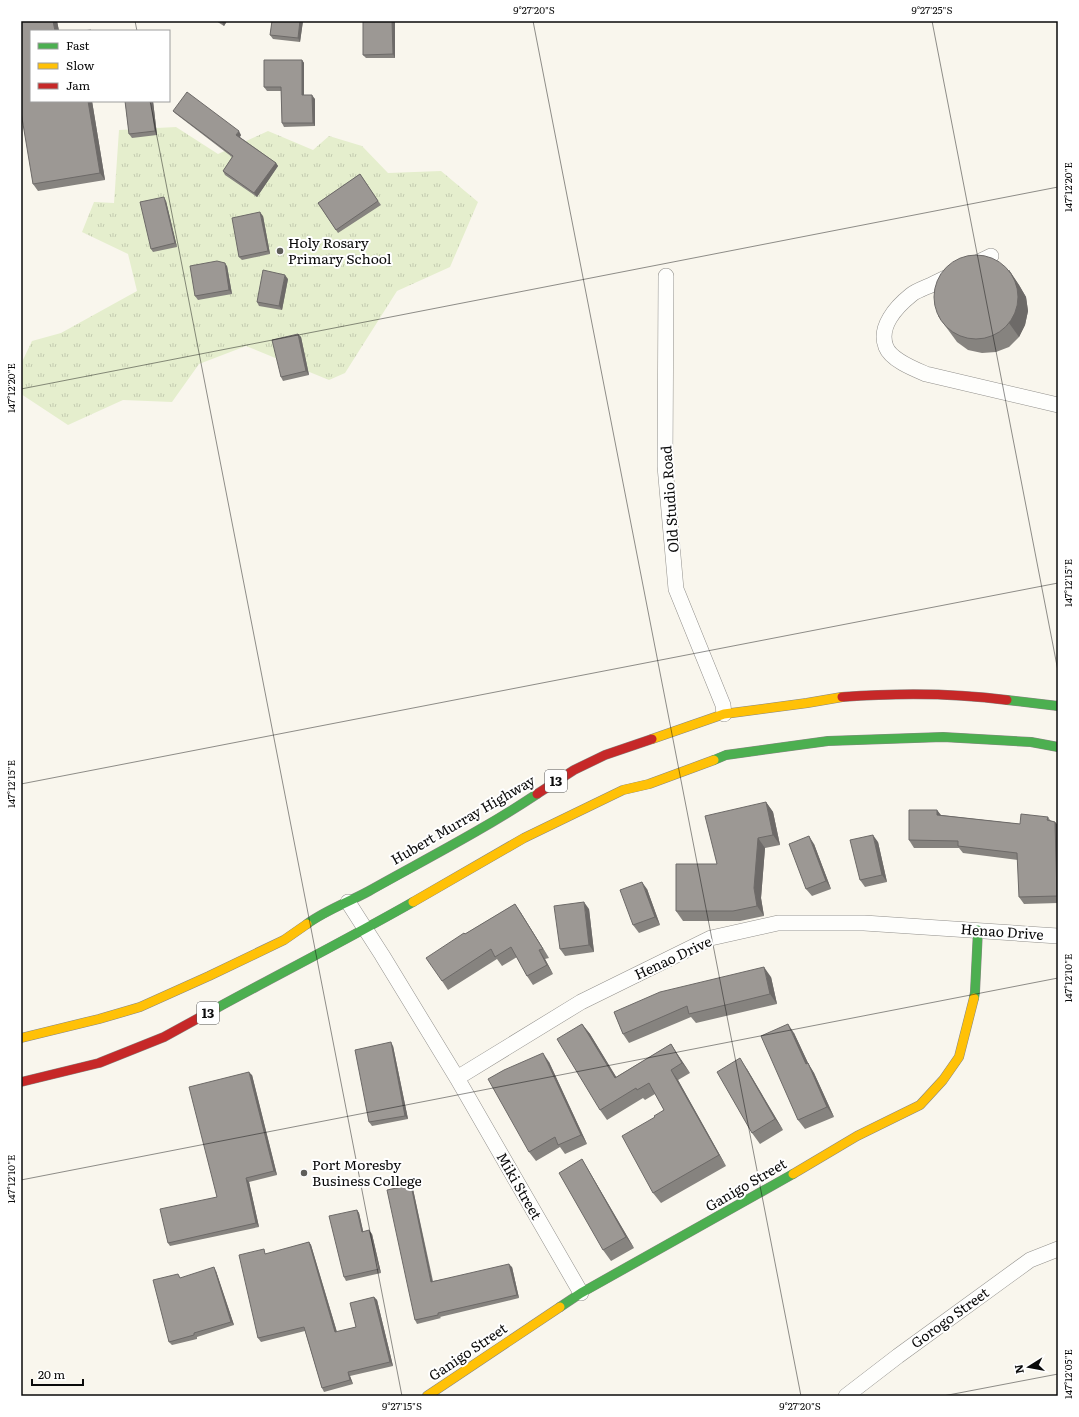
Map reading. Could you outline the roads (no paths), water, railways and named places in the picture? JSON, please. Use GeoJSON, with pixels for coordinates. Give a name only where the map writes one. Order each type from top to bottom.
{"type":"FeatureCollection","features":[{"type":"Feature","properties":{"kind":"main road","name":"Hubert Murray Highway"},"geometry":{"type":"LineString","coordinates":[[21,1038],[99,1019],[140,1007],[209,976],[284,940],[317,917],[348,902],[506,814],[574,770],[605,755],[724,714],[807,703],[836,697],[880,694],[983,697],[1058,706]]}},
{"type":"Feature","properties":{"kind":"main road","name":"13"},"geometry":{"type":"LineString","coordinates":[[21,1082],[99,1063],[164,1037],[286,970],[365,929],[524,838],[623,790],[649,784],[726,756],[828,741],[943,737],[1030,742],[1058,747]]}},
{"type":"Feature","properties":{"kind":"main road","name":"Ganigo Street"},"geometry":{"type":"LineString","coordinates":[[427,1396],[581,1293],[768,1189],[857,1136],[920,1105],[943,1080],[959,1057],[975,992],[978,930]]}},
{"type":"Feature","properties":{"kind":"street"},"geometry":{"type":"LineString","coordinates":[[991,256],[911,294],[886,324],[886,348],[893,356],[908,367],[926,374],[1058,405]]}},
{"type":"Feature","properties":{"kind":"street","name":"Old Studio Road"},"geometry":{"type":"LineString","coordinates":[[666,276],[665,466],[676,589],[723,705],[724,714]]}},
{"type":"Feature","properties":{"kind":"street","name":"Miki Street"},"geometry":{"type":"LineString","coordinates":[[348,902],[457,1078],[581,1293]]}},
{"type":"Feature","properties":{"kind":"street","name":"Henao Drive"},"geometry":{"type":"LineString","coordinates":[[457,1078],[581,1002],[711,938],[778,923],[864,923],[1058,936]]}},
{"type":"Feature","properties":{"kind":"street","name":"Gorogo Street"},"geometry":{"type":"LineString","coordinates":[[846,1396],[898,1356],[1030,1260],[1058,1249]]}},
{"type":"Feature","properties":{"kind":"place","name":"Holy Rosary Primary School"},"geometry":{"type":"Point","coordinates":[280,251]}},
{"type":"Feature","properties":{"kind":"place","name":"Port Moresby Business College"},"geometry":{"type":"Point","coordinates":[304,1173]}}]}
